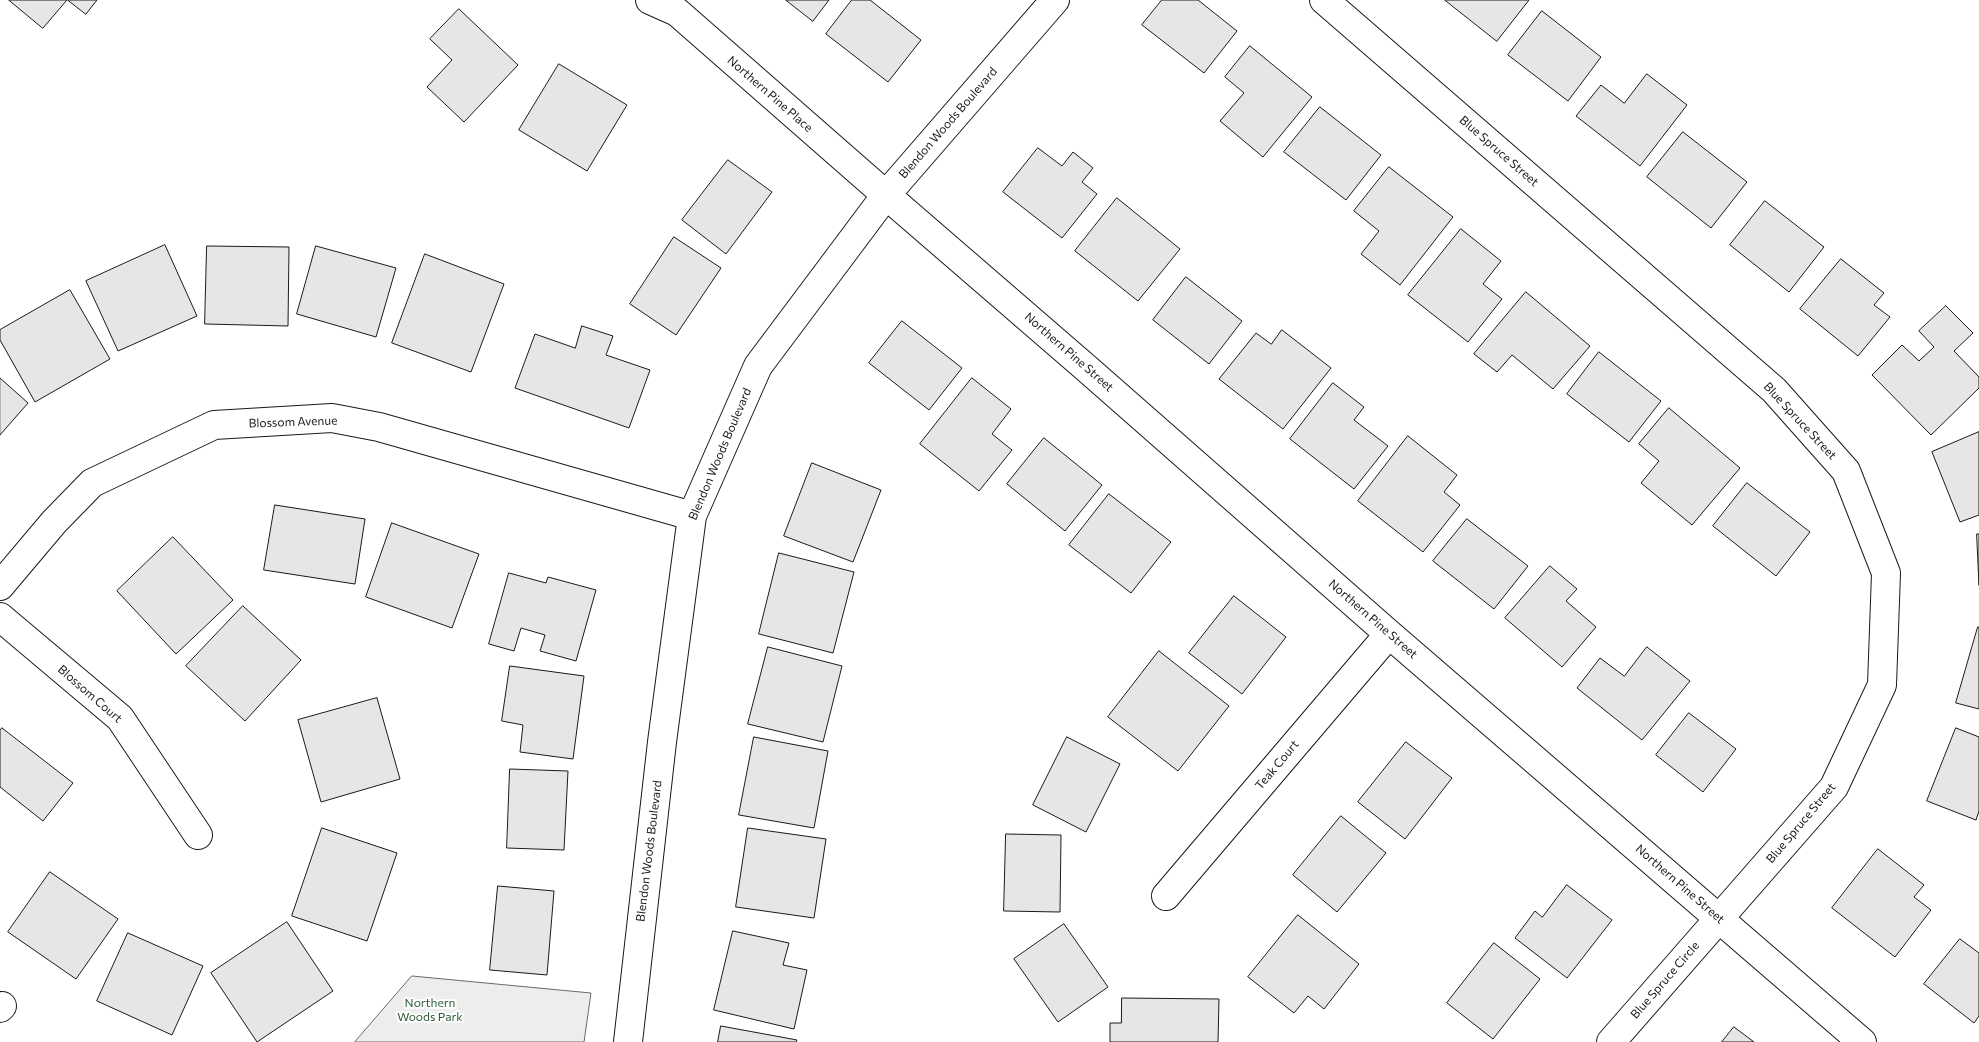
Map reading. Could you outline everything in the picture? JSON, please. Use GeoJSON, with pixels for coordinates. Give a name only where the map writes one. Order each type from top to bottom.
{"type":"FeatureCollection","features":[{"type":"Feature","properties":{"kind":"street","name":"Northern Pine Place"},"geometry":{"type":"LineString","coordinates":[[650,0],[677,12],[886,195]]}},
{"type":"Feature","properties":{"kind":"street","name":"Blendon Woods Boulevard"},"geometry":{"type":"LineString","coordinates":[[628,1042],[662,742],[692,516],[758,366],[886,195],[1055,0]]}},
{"type":"Feature","properties":{"kind":"street","name":"Blue Spruce Street"},"geometry":{"type":"LineString","coordinates":[[1324,0],[1774,390],[1846,471],[1886,573],[1882,685],[1834,787],[1720,918]]}},
{"type":"Feature","properties":{"kind":"street","name":"Northern Pine Street"},"geometry":{"type":"LineString","coordinates":[[886,195],[1093,373],[1389,634],[1862,1042]]}},
{"type":"Feature","properties":{"kind":"street","name":"Blossom Avenue"},"geometry":{"type":"LineString","coordinates":[[0,586],[54,522],[92,483],[214,425],[332,418],[379,427],[692,516]]}},
{"type":"Feature","properties":{"kind":"street","name":"Blossom Court"},"geometry":{"type":"LineString","coordinates":[[0,617],[120,718],[198,835]]}},
{"type":"Feature","properties":{"kind":"street","name":"Teak Court"},"geometry":{"type":"LineString","coordinates":[[1166,896],[1389,634]]}},
{"type":"Feature","properties":{"kind":"street","name":"Blue Spruce Circle"},"geometry":{"type":"LineString","coordinates":[[1611,1042],[1720,918]]}},
{"type":"Feature","properties":{"kind":"shaded area","name":"Northern Woods Park"},"geometry":{"type":"Polygon","coordinates":[[[412,976],[591,993],[584,1042],[355,1042],[412,976]]]}},
{"type":"Feature","properties":{"kind":"building"},"geometry":{"type":"Polygon","coordinates":[[[9,0],[67,0],[43,28],[9,0]]]}},
{"type":"Feature","properties":{"kind":"building"},"geometry":{"type":"Polygon","coordinates":[[[68,0],[97,0],[86,14],[68,0]]]}},
{"type":"Feature","properties":{"kind":"building"},"geometry":{"type":"Polygon","coordinates":[[[786,0],[829,0],[813,21],[786,0]]]}},
{"type":"Feature","properties":{"kind":"building"},"geometry":{"type":"Polygon","coordinates":[[[852,0],[870,0],[921,40],[888,82],[826,34],[852,0]]]}},
{"type":"Feature","properties":{"kind":"building"},"geometry":{"type":"Polygon","coordinates":[[[1162,0],[1198,0],[1237,31],[1204,73],[1142,25],[1162,0]]]}},
{"type":"Feature","properties":{"kind":"building"},"geometry":{"type":"Polygon","coordinates":[[[1445,0],[1529,0],[1497,41],[1445,0]]]}},
{"type":"Feature","properties":{"kind":"building"},"geometry":{"type":"Polygon","coordinates":[[[459,9],[518,65],[464,122],[427,87],[452,60],[430,39],[459,9]]]}},
{"type":"Feature","properties":{"kind":"building"},"geometry":{"type":"Polygon","coordinates":[[[1542,11],[1601,57],[1568,101],[1508,55],[1542,11]]]}},
{"type":"Feature","properties":{"kind":"building"},"geometry":{"type":"Polygon","coordinates":[[[1250,46],[1312,97],[1263,157],[1220,121],[1244,93],[1225,77],[1250,46]]]}},
{"type":"Feature","properties":{"kind":"building"},"geometry":{"type":"Polygon","coordinates":[[[559,64],[627,105],[587,171],[519,130],[559,64]]]}},
{"type":"Feature","properties":{"kind":"building"},"geometry":{"type":"Polygon","coordinates":[[[1647,74],[1687,105],[1640,166],[1576,116],[1601,85],[1624,103],[1647,74]]]}},
{"type":"Feature","properties":{"kind":"building"},"geometry":{"type":"Polygon","coordinates":[[[1320,107],[1381,155],[1346,200],[1284,152],[1320,107]]]}},
{"type":"Feature","properties":{"kind":"building"},"geometry":{"type":"Polygon","coordinates":[[[1683,132],[1747,182],[1711,228],[1647,177],[1683,132]]]}},
{"type":"Feature","properties":{"kind":"building"},"geometry":{"type":"Polygon","coordinates":[[[1038,148],[1062,166],[1073,152],[1093,168],[1082,182],[1097,194],[1062,238],[1003,192],[1038,148]]]}},
{"type":"Feature","properties":{"kind":"building"},"geometry":{"type":"Polygon","coordinates":[[[728,160],[772,192],[726,254],[682,220],[728,160]]]}},
{"type":"Feature","properties":{"kind":"building"},"geometry":{"type":"Polygon","coordinates":[[[1389,167],[1453,217],[1400,285],[1361,254],[1379,231],[1354,211],[1389,167]]]}},
{"type":"Feature","properties":{"kind":"building"},"geometry":{"type":"Polygon","coordinates":[[[1117,198],[1180,249],[1138,301],[1075,251],[1117,198]]]}},
{"type":"Feature","properties":{"kind":"building"},"geometry":{"type":"Polygon","coordinates":[[[1765,201],[1824,247],[1789,292],[1730,245],[1765,201]]]}},
{"type":"Feature","properties":{"kind":"building"},"geometry":{"type":"Polygon","coordinates":[[[1461,229],[1501,261],[1483,284],[1502,299],[1468,342],[1408,295],[1461,229]]]}},
{"type":"Feature","properties":{"kind":"building"},"geometry":{"type":"Polygon","coordinates":[[[674,237],[721,268],[676,335],[630,304],[674,237]]]}},
{"type":"Feature","properties":{"kind":"building"},"geometry":{"type":"Polygon","coordinates":[[[165,245],[197,316],[118,351],[86,281],[165,245]]]}},
{"type":"Feature","properties":{"kind":"building"},"geometry":{"type":"Polygon","coordinates":[[[207,246],[289,247],[288,326],[205,324],[207,246]]]}},
{"type":"Feature","properties":{"kind":"building"},"geometry":{"type":"Polygon","coordinates":[[[316,246],[396,268],[376,337],[297,314],[316,246]]]}},
{"type":"Feature","properties":{"kind":"building"},"geometry":{"type":"Polygon","coordinates":[[[425,254],[504,284],[471,372],[392,343],[425,254]]]}},
{"type":"Feature","properties":{"kind":"building"},"geometry":{"type":"Polygon","coordinates":[[[1841,259],[1884,293],[1874,305],[1890,317],[1858,356],[1800,309],[1841,259]]]}},
{"type":"Feature","properties":{"kind":"building"},"geometry":{"type":"Polygon","coordinates":[[[1186,277],[1242,321],[1209,364],[1153,320],[1186,277]]]}},
{"type":"Feature","properties":{"kind":"building"},"geometry":{"type":"Polygon","coordinates":[[[70,290],[110,359],[35,402],[0,340],[0,330],[70,290]]]}},
{"type":"Feature","properties":{"kind":"building"},"geometry":{"type":"Polygon","coordinates":[[[1526,292],[1590,346],[1553,389],[1512,355],[1497,372],[1474,354],[1526,292]]]}},
{"type":"Feature","properties":{"kind":"building"},"geometry":{"type":"Polygon","coordinates":[[[1946,306],[1973,333],[1954,351],[1979,377],[1979,388],[1931,435],[1872,375],[1902,345],[1919,361],[1934,347],[1919,331],[1946,306]]]}},
{"type":"Feature","properties":{"kind":"building"},"geometry":{"type":"Polygon","coordinates":[[[902,321],[962,368],[929,410],[869,363],[902,321]]]}},
{"type":"Feature","properties":{"kind":"building"},"geometry":{"type":"Polygon","coordinates":[[[582,326],[613,336],[606,355],[650,370],[629,428],[515,388],[535,334],[575,348],[582,326]]]}},
{"type":"Feature","properties":{"kind":"building"},"geometry":{"type":"Polygon","coordinates":[[[1282,330],[1331,368],[1283,429],[1219,379],[1256,333],[1271,344],[1282,330]]]}},
{"type":"Feature","properties":{"kind":"building"},"geometry":{"type":"Polygon","coordinates":[[[1599,352],[1661,401],[1629,442],[1567,394],[1599,352]]]}},
{"type":"Feature","properties":{"kind":"building"},"geometry":{"type":"Polygon","coordinates":[[[0,378],[28,403],[0,435],[0,378]]]}},
{"type":"Feature","properties":{"kind":"building"},"geometry":{"type":"Polygon","coordinates":[[[972,378],[1011,409],[992,434],[1012,450],[979,491],[920,444],[972,378]]]}},
{"type":"Feature","properties":{"kind":"building"},"geometry":{"type":"Polygon","coordinates":[[[1333,383],[1364,407],[1354,420],[1388,446],[1354,489],[1290,439],[1333,383]]]}},
{"type":"Feature","properties":{"kind":"building"},"geometry":{"type":"Polygon","coordinates":[[[1669,408],[1740,468],[1692,525],[1641,483],[1659,461],[1639,444],[1669,408]]]}},
{"type":"Feature","properties":{"kind":"building"},"geometry":{"type":"Polygon","coordinates":[[[1979,432],[1979,515],[1960,522],[1932,452],[1979,432]]]}},
{"type":"Feature","properties":{"kind":"building"},"geometry":{"type":"Polygon","coordinates":[[[1408,436],[1457,475],[1444,492],[1460,505],[1423,552],[1358,501],[1408,436]]]}},
{"type":"Feature","properties":{"kind":"building"},"geometry":{"type":"Polygon","coordinates":[[[1044,438],[1102,485],[1065,531],[1007,484],[1044,438]]]}},
{"type":"Feature","properties":{"kind":"building"},"geometry":{"type":"Polygon","coordinates":[[[812,463],[881,490],[853,562],[784,536],[812,463]]]}},
{"type":"Feature","properties":{"kind":"building"},"geometry":{"type":"Polygon","coordinates":[[[1747,483],[1810,532],[1776,576],[1713,526],[1747,483]]]}},
{"type":"Feature","properties":{"kind":"building"},"geometry":{"type":"Polygon","coordinates":[[[1109,494],[1171,542],[1131,593],[1069,545],[1109,494]]]}},
{"type":"Feature","properties":{"kind":"building"},"geometry":{"type":"Polygon","coordinates":[[[275,505],[365,519],[355,584],[264,570],[275,505]]]}},
{"type":"Feature","properties":{"kind":"building"},"geometry":{"type":"Polygon","coordinates":[[[1467,519],[1528,566],[1494,609],[1433,561],[1467,519]]]}},
{"type":"Feature","properties":{"kind":"building"},"geometry":{"type":"Polygon","coordinates":[[[392,523],[479,554],[452,628],[366,597],[392,523]]]}},
{"type":"Feature","properties":{"kind":"building"},"geometry":{"type":"Polygon","coordinates":[[[1977,534],[1979,534],[1979,585],[1977,534]]]}},
{"type":"Feature","properties":{"kind":"building"},"geometry":{"type":"Polygon","coordinates":[[[173,537],[233,600],[176,654],[117,591],[173,537]]]}},
{"type":"Feature","properties":{"kind":"building"},"geometry":{"type":"Polygon","coordinates":[[[779,553],[854,572],[833,653],[759,634],[779,553]]]}},
{"type":"Feature","properties":{"kind":"building"},"geometry":{"type":"Polygon","coordinates":[[[1550,566],[1577,589],[1566,601],[1596,627],[1562,667],[1505,618],[1550,566]]]}},
{"type":"Feature","properties":{"kind":"building"},"geometry":{"type":"Polygon","coordinates":[[[509,573],[546,583],[548,577],[596,590],[576,661],[540,651],[545,635],[521,628],[514,651],[489,644],[509,573]]]}},
{"type":"Feature","properties":{"kind":"building"},"geometry":{"type":"Polygon","coordinates":[[[1234,596],[1286,637],[1242,694],[1189,653],[1234,596]]]}},
{"type":"Feature","properties":{"kind":"building"},"geometry":{"type":"Polygon","coordinates":[[[243,606],[301,660],[245,721],[186,666],[243,606]]]}},
{"type":"Feature","properties":{"kind":"building"},"geometry":{"type":"Polygon","coordinates":[[[1979,627],[1979,709],[1956,703],[1979,627]]]}},
{"type":"Feature","properties":{"kind":"building"},"geometry":{"type":"Polygon","coordinates":[[[768,647],[842,666],[823,742],[748,724],[768,647]]]}},
{"type":"Feature","properties":{"kind":"building"},"geometry":{"type":"Polygon","coordinates":[[[1647,647],[1690,681],[1642,740],[1577,688],[1600,658],[1624,676],[1647,647]]]}},
{"type":"Feature","properties":{"kind":"building"},"geometry":{"type":"Polygon","coordinates":[[[1159,651],[1229,706],[1178,771],[1108,717],[1159,651]]]}},
{"type":"Feature","properties":{"kind":"building"},"geometry":{"type":"Polygon","coordinates":[[[510,666],[584,676],[573,759],[520,752],[523,725],[502,721],[510,666]]]}},
{"type":"Feature","properties":{"kind":"building"},"geometry":{"type":"Polygon","coordinates":[[[377,698],[400,779],[321,802],[298,720],[377,698]]]}},
{"type":"Feature","properties":{"kind":"building"},"geometry":{"type":"Polygon","coordinates":[[[1689,713],[1736,749],[1703,792],[1656,755],[1689,713]]]}},
{"type":"Feature","properties":{"kind":"building"},"geometry":{"type":"Polygon","coordinates":[[[2,728],[73,783],[43,821],[0,787],[0,731],[2,728]]]}},
{"type":"Feature","properties":{"kind":"building"},"geometry":{"type":"Polygon","coordinates":[[[1956,728],[1979,737],[1979,811],[1976,820],[1927,801],[1956,728]]]}},
{"type":"Feature","properties":{"kind":"building"},"geometry":{"type":"Polygon","coordinates":[[[754,737],[828,751],[814,828],[739,815],[754,737]]]}},
{"type":"Feature","properties":{"kind":"building"},"geometry":{"type":"Polygon","coordinates":[[[1067,737],[1120,764],[1086,832],[1033,805],[1067,737]]]}},
{"type":"Feature","properties":{"kind":"building"},"geometry":{"type":"Polygon","coordinates":[[[1406,742],[1452,778],[1405,839],[1358,802],[1406,742]]]}},
{"type":"Feature","properties":{"kind":"building"},"geometry":{"type":"Polygon","coordinates":[[[510,769],[568,771],[564,850],[507,848],[510,769]]]}},
{"type":"Feature","properties":{"kind":"building"},"geometry":{"type":"Polygon","coordinates":[[[1341,816],[1386,853],[1337,912],[1293,875],[1341,816]]]}},
{"type":"Feature","properties":{"kind":"building"},"geometry":{"type":"Polygon","coordinates":[[[322,828],[397,853],[367,941],[292,916],[322,828]]]}},
{"type":"Feature","properties":{"kind":"building"},"geometry":{"type":"Polygon","coordinates":[[[748,828],[826,839],[814,918],[736,907],[748,828]]]}},
{"type":"Feature","properties":{"kind":"building"},"geometry":{"type":"Polygon","coordinates":[[[1006,834],[1061,835],[1060,912],[1004,911],[1006,834]]]}},
{"type":"Feature","properties":{"kind":"building"},"geometry":{"type":"Polygon","coordinates":[[[1878,849],[1924,885],[1914,897],[1931,910],[1895,957],[1832,908],[1878,849]]]}},
{"type":"Feature","properties":{"kind":"building"},"geometry":{"type":"Polygon","coordinates":[[[50,872],[118,919],[76,979],[8,932],[50,872]]]}},
{"type":"Feature","properties":{"kind":"building"},"geometry":{"type":"Polygon","coordinates":[[[1567,885],[1612,920],[1567,978],[1515,938],[1535,911],[1542,917],[1567,885]]]}},
{"type":"Feature","properties":{"kind":"building"},"geometry":{"type":"Polygon","coordinates":[[[498,886],[554,891],[547,975],[490,970],[498,886]]]}},
{"type":"Feature","properties":{"kind":"building"},"geometry":{"type":"Polygon","coordinates":[[[1298,915],[1359,964],[1324,1009],[1308,996],[1294,1013],[1248,977],[1298,915]]]}},
{"type":"Feature","properties":{"kind":"building"},"geometry":{"type":"Polygon","coordinates":[[[287,922],[333,991],[257,1042],[211,973],[287,922]]]}},
{"type":"Feature","properties":{"kind":"building"},"geometry":{"type":"Polygon","coordinates":[[[1064,924],[1108,987],[1058,1022],[1014,959],[1064,924]]]}},
{"type":"Feature","properties":{"kind":"building"},"geometry":{"type":"Polygon","coordinates":[[[733,931],[789,943],[783,965],[807,970],[794,1029],[714,1010],[733,931]]]}},
{"type":"Feature","properties":{"kind":"building"},"geometry":{"type":"Polygon","coordinates":[[[128,933],[203,966],[172,1035],[97,1001],[128,933]]]}},
{"type":"Feature","properties":{"kind":"building"},"geometry":{"type":"Polygon","coordinates":[[[1960,939],[1979,953],[1979,1016],[1974,1023],[1924,984],[1960,939]]]}},
{"type":"Feature","properties":{"kind":"building"},"geometry":{"type":"Polygon","coordinates":[[[1494,943],[1540,979],[1493,1039],[1447,1003],[1494,943]]]}},
{"type":"Feature","properties":{"kind":"building"},"geometry":{"type":"Polygon","coordinates":[[[1122,998],[1219,999],[1218,1042],[1110,1042],[1110,1023],[1121,1023],[1122,998]]]}},
{"type":"Feature","properties":{"kind":"building"},"geometry":{"type":"Polygon","coordinates":[[[721,1026],[797,1040],[796,1042],[718,1042],[721,1026]]]}},
{"type":"Feature","properties":{"kind":"building"},"geometry":{"type":"Polygon","coordinates":[[[1734,1027],[1754,1042],[1722,1042],[1734,1027]]]}}]}
